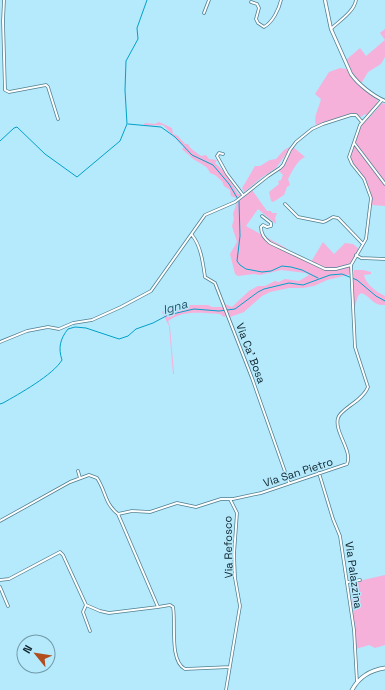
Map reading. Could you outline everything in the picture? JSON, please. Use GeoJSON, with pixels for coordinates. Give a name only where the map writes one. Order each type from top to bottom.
{"type":"FeatureCollection","features":[{"type":"Feature","properties":{"kind":"main road"},"geometry":{"type":"LineString","coordinates":[[352,690],[357,682],[374,670],[385,668]]}},
{"type":"Feature","properties":{"kind":"street"},"geometry":{"type":"LineString","coordinates":[[4,0],[3,21],[5,90],[9,92],[46,85],[48,87],[58,119]]}},
{"type":"Feature","properties":{"kind":"street"},"geometry":{"type":"LineString","coordinates":[[204,13],[209,0]]}},
{"type":"Feature","properties":{"kind":"street"},"geometry":{"type":"LineString","coordinates":[[251,2],[257,4],[259,8],[256,19],[258,23],[264,27],[271,21],[282,0]]}},
{"type":"Feature","properties":{"kind":"street"},"geometry":{"type":"LineString","coordinates":[[325,0],[331,29],[354,79],[385,101]]}},
{"type":"Feature","properties":{"kind":"street"},"geometry":{"type":"LineString","coordinates":[[331,29],[351,10],[356,0]]}},
{"type":"Feature","properties":{"kind":"street"},"geometry":{"type":"LineString","coordinates":[[262,216],[271,223],[271,226],[267,227],[263,225],[261,227],[261,232],[264,239],[270,243],[325,269],[336,269],[351,265],[365,242],[371,198],[364,179],[349,157],[362,122],[382,100]]}},
{"type":"Feature","properties":{"kind":"street"},"geometry":{"type":"LineString","coordinates":[[0,342],[24,332],[45,327],[59,329],[73,323],[92,320],[151,291],[205,215],[237,200],[280,168],[296,142],[312,129],[354,114],[362,122]]}},
{"type":"Feature","properties":{"kind":"street"},"geometry":{"type":"LineString","coordinates":[[354,143],[385,184]]}},
{"type":"Feature","properties":{"kind":"street"},"geometry":{"type":"LineString","coordinates":[[223,154],[219,153],[217,156],[221,166],[243,195]]}},
{"type":"Feature","properties":{"kind":"street"},"geometry":{"type":"LineString","coordinates":[[285,204],[298,217],[323,222],[333,217],[338,218],[363,244]]}},
{"type":"Feature","properties":{"kind":"street","name":"Via Ca' Bosa"},"geometry":{"type":"LineString","coordinates":[[192,235],[197,241],[203,262],[205,277],[215,282],[290,483]]}},
{"type":"Feature","properties":{"kind":"street"},"geometry":{"type":"LineString","coordinates":[[356,255],[361,258],[385,259]]}},
{"type":"Feature","properties":{"kind":"street","name":"Via San Pietro"},"geometry":{"type":"LineString","coordinates":[[118,514],[132,511],[150,512],[177,503],[196,506],[221,499],[230,499],[261,493],[347,464],[349,457],[339,429],[338,418],[341,412],[356,402],[365,393],[368,387],[355,347],[351,265]]}},
{"type":"Feature","properties":{"kind":"street"},"geometry":{"type":"LineString","coordinates":[[78,471],[80,478]]}},
{"type":"Feature","properties":{"kind":"street","name":"Via Palazzina"},"geometry":{"type":"LineString","coordinates":[[319,473],[333,519],[340,536],[354,630],[357,682]]}},
{"type":"Feature","properties":{"kind":"street"},"geometry":{"type":"LineString","coordinates":[[0,521],[66,484],[92,475],[97,478],[109,505],[118,514],[158,607]]}},
{"type":"Feature","properties":{"kind":"street","name":"Via Refosco"},"geometry":{"type":"LineString","coordinates":[[226,690],[239,615],[240,600],[235,578],[234,554],[238,521],[237,513],[230,499]]}},
{"type":"Feature","properties":{"kind":"street"},"geometry":{"type":"LineString","coordinates":[[0,580],[8,579],[60,552],[86,605],[109,613],[170,605],[173,607],[173,634],[176,652],[181,667],[185,669],[230,667]]}},
{"type":"Feature","properties":{"kind":"street"},"geometry":{"type":"LineString","coordinates":[[348,582],[360,580]]}},
{"type":"Feature","properties":{"kind":"street"},"geometry":{"type":"LineString","coordinates":[[0,587],[8,606]]}},
{"type":"Feature","properties":{"kind":"street"},"geometry":{"type":"LineString","coordinates":[[86,605],[83,612],[90,631]]}},
{"type":"Feature","properties":{"kind":"shaded area"},"geometry":{"type":"Polygon","coordinates":[[[385,29],[385,40],[380,33],[385,29]]]}},
{"type":"Feature","properties":{"kind":"shaded area"},"geometry":{"type":"Polygon","coordinates":[[[385,40],[385,57],[381,64],[368,72],[361,84],[353,76],[346,60],[360,48],[366,56],[385,40]]]}},
{"type":"Feature","properties":{"kind":"shaded area"},"geometry":{"type":"Polygon","coordinates":[[[340,68],[347,69],[357,83],[378,98],[377,105],[368,116],[365,114],[361,117],[352,113],[342,118],[316,125],[316,116],[321,99],[315,94],[329,72],[340,68]]]}},
{"type":"Feature","properties":{"kind":"shaded area"},"geometry":{"type":"Polygon","coordinates":[[[382,103],[385,104],[385,206],[372,205],[372,199],[368,188],[351,162],[350,155],[362,124],[382,103]]]}},
{"type":"Feature","properties":{"kind":"shaded area"},"geometry":{"type":"Polygon","coordinates":[[[159,122],[172,128],[173,134],[178,136],[185,144],[188,144],[201,156],[206,155],[209,159],[217,160],[215,163],[225,172],[238,194],[244,192],[242,188],[255,166],[260,166],[270,160],[276,159],[284,150],[292,146],[276,168],[261,178],[238,197],[236,198],[231,196],[230,190],[224,186],[222,181],[210,173],[205,166],[182,149],[184,147],[163,125],[143,126],[145,123],[155,124],[159,122]]]}},
{"type":"Feature","properties":{"kind":"shaded area"},"geometry":{"type":"Polygon","coordinates":[[[293,147],[305,157],[297,163],[288,179],[290,185],[287,187],[284,195],[273,202],[271,201],[269,192],[279,184],[278,181],[281,180],[283,175],[279,171],[279,168],[293,147]]]}},
{"type":"Feature","properties":{"kind":"shaded area"},"geometry":{"type":"Polygon","coordinates":[[[252,190],[267,211],[277,213],[275,218],[276,224],[258,209],[246,226],[286,248],[288,252],[311,262],[323,242],[334,254],[345,243],[353,244],[359,249],[353,259],[352,274],[327,280],[314,286],[289,288],[270,292],[262,296],[244,312],[230,317],[225,304],[232,307],[249,291],[258,286],[265,286],[275,281],[279,282],[285,279],[299,281],[309,275],[306,273],[281,270],[260,275],[254,274],[238,276],[235,274],[230,254],[237,242],[232,226],[234,219],[233,214],[238,199],[252,190]]]}},
{"type":"Feature","properties":{"kind":"shaded area"},"geometry":{"type":"Polygon","coordinates":[[[354,270],[371,272],[371,274],[364,275],[365,279],[372,288],[385,296],[385,305],[377,304],[361,293],[358,296],[354,309],[354,270]]]}},
{"type":"Feature","properties":{"kind":"shaded area"},"geometry":{"type":"Polygon","coordinates":[[[191,305],[224,307],[227,315],[224,317],[220,314],[192,313],[180,315],[168,321],[170,327],[173,374],[169,326],[162,312],[166,309],[191,305]]]}},
{"type":"Feature","properties":{"kind":"shaded area"},"geometry":{"type":"Polygon","coordinates":[[[385,575],[385,645],[375,648],[369,645],[356,649],[350,583],[385,575]]]}},
{"type":"Feature","properties":{"kind":"waterway"},"geometry":{"type":"LineString","coordinates":[[0,141],[17,127],[45,154],[77,177],[120,141],[127,124],[125,90],[126,61],[138,39],[137,28],[147,0]]}},
{"type":"Feature","properties":{"kind":"waterway"},"geometry":{"type":"LineString","coordinates":[[128,124],[161,127],[175,137],[192,155],[213,165],[229,184],[239,201],[240,236],[237,261],[240,265],[246,269],[262,272],[271,271],[282,266],[291,267],[302,270],[318,278]]}},
{"type":"Feature","properties":{"kind":"waterway","name":"Igna"},"geometry":{"type":"LineString","coordinates":[[0,404],[35,384],[58,366],[62,360],[60,344],[63,336],[68,329],[75,327],[86,328],[119,339],[128,336],[136,329],[153,323],[168,315],[194,309],[219,311],[235,309],[264,289],[289,283],[303,285],[330,275],[342,274],[357,280],[376,296],[385,301]]}}]}
